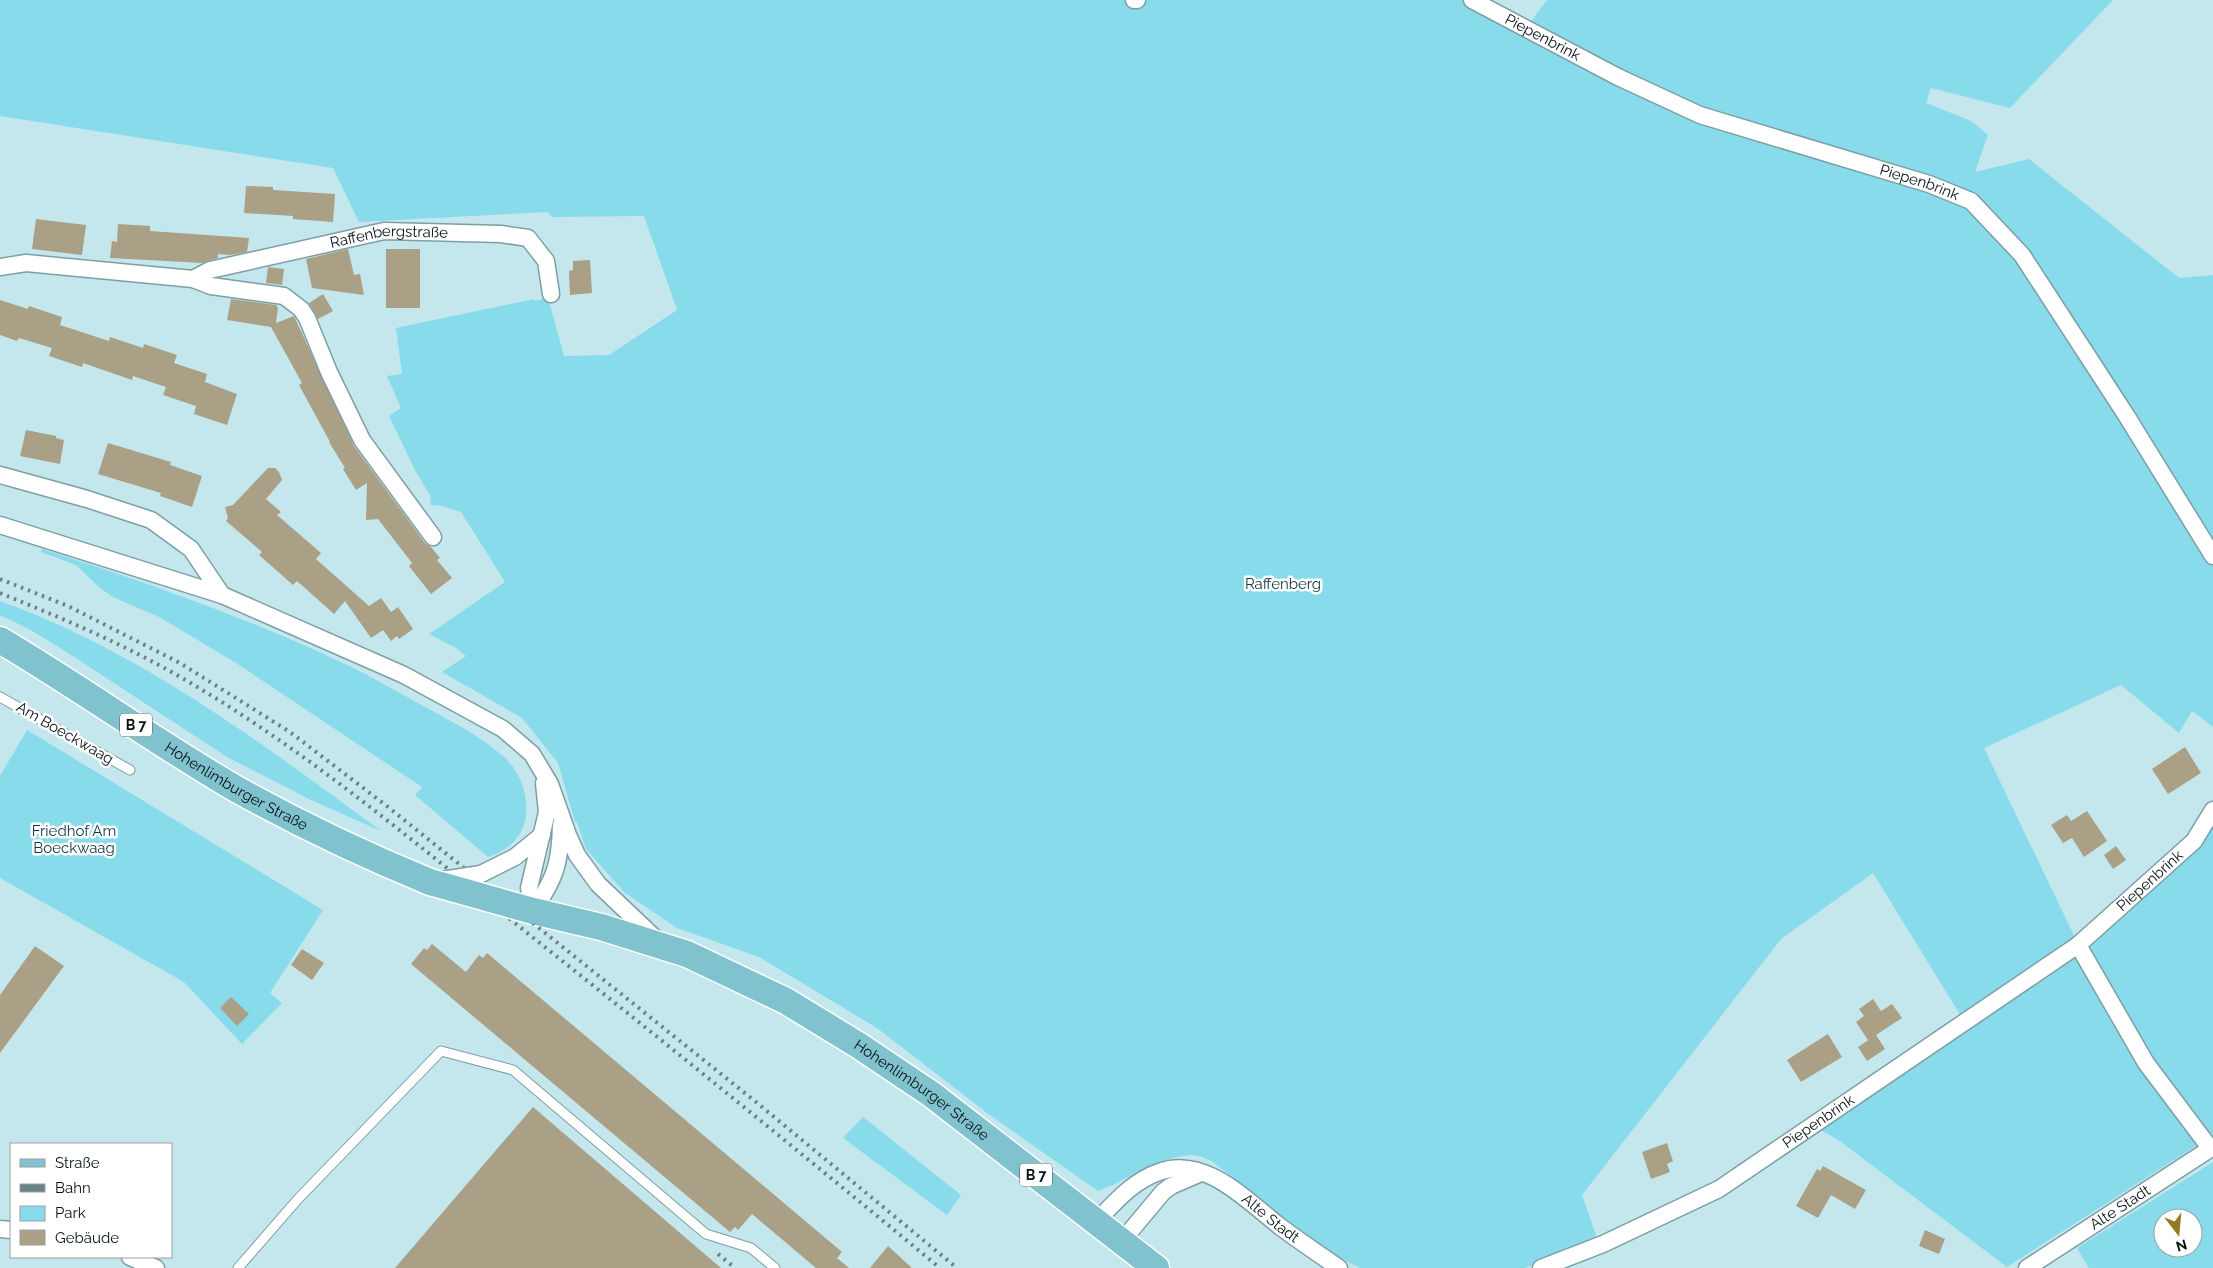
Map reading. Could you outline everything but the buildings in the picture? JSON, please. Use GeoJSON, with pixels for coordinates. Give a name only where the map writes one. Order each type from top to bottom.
{"type":"FeatureCollection","features":[{"type":"Feature","properties":{"kind":"main road","name":"Hohenlimburger Straße"},"geometry":{"type":"LineString","coordinates":[[0,640],[237,789],[300,824],[364,855],[430,882],[533,911],[601,927],[666,947],[686,954],[786,1001],[858,1045],[931,1094],[1156,1268]]}},
{"type":"Feature","properties":{"kind":"street","name":"Piepenbrink"},"geometry":{"type":"LineString","coordinates":[[1472,0],[1618,77],[1700,115],[1929,184],[1971,201],[2022,255],[2126,415],[2213,556]]}},
{"type":"Feature","properties":{"kind":"street","name":"Raffenbergstraße"},"geometry":{"type":"LineString","coordinates":[[193,279],[210,270],[384,232],[501,234],[528,238],[546,261],[551,294]]}},
{"type":"Feature","properties":{"kind":"street","name":"Raffenbergstraße"},"geometry":{"type":"LineString","coordinates":[[0,267],[26,263],[193,279],[212,286],[284,296],[301,309],[307,318],[329,372],[362,440],[433,538]]}},
{"type":"Feature","properties":{"kind":"street"},"geometry":{"type":"LineString","coordinates":[[0,475],[87,499],[151,520],[191,549],[222,595]]}},
{"type":"Feature","properties":{"kind":"street","name":"Hohenlimburger Straße"},"geometry":{"type":"LineString","coordinates":[[0,525],[222,595],[404,675],[503,729],[532,754],[550,784],[577,855],[598,884],[666,947]]}},
{"type":"Feature","properties":{"kind":"street","name":"Hohenlimburger Straße"},"geometry":{"type":"LineString","coordinates":[[533,911],[529,888],[547,812],[543,773]]}},
{"type":"Feature","properties":{"kind":"street","name":"Piepenbrink"},"geometry":{"type":"LineString","coordinates":[[1541,1268],[1603,1244],[1719,1189],[2078,945],[2194,841],[2213,810]]}},
{"type":"Feature","properties":{"kind":"street","name":"Hohenlimburger Straße"},"geometry":{"type":"LineString","coordinates":[[533,911],[549,888],[556,872],[560,855],[561,817]]}},
{"type":"Feature","properties":{"kind":"street"},"geometry":{"type":"LineString","coordinates":[[430,882],[481,874],[515,857],[542,835]]}},
{"type":"Feature","properties":{"kind":"street"},"geometry":{"type":"LineString","coordinates":[[2078,945],[2146,1063],[2212,1148]]}},
{"type":"Feature","properties":{"kind":"street","name":"Alte Stadt"},"geometry":{"type":"LineString","coordinates":[[2026,1268],[2212,1148]]}},
{"type":"Feature","properties":{"kind":"street","name":"Alte Stadt"},"geometry":{"type":"LineString","coordinates":[[1096,1222],[1123,1193],[1160,1171],[1181,1168],[1221,1180],[1237,1190],[1282,1228],[1339,1268]]}},
{"type":"Feature","properties":{"kind":"street"},"geometry":{"type":"LineString","coordinates":[[1122,1241],[1163,1192],[1171,1186],[1201,1173]]}},
{"type":"Feature","properties":{"kind":"street"},"geometry":{"type":"LineString","coordinates":[[132,1258],[156,1268]]}},
{"type":"Feature","properties":{"kind":"lane","name":"Am Boeckwaag"},"geometry":{"type":"LineString","coordinates":[[0,697],[130,770]]}},
{"type":"Feature","properties":{"kind":"lane"},"geometry":{"type":"LineString","coordinates":[[238,1268],[298,1199],[441,1051],[513,1070],[706,1234],[751,1248],[775,1268]]}},
{"type":"Feature","properties":{"kind":"green space","name":"Raffenberg"},"geometry":{"type":"Polygon","coordinates":[[[0,0],[1472,0],[1526,28],[1547,0],[2113,0],[2010,108],[1931,88],[1926,103],[1971,121],[1988,135],[1975,172],[2029,159],[2179,278],[2213,275],[2213,727],[2192,711],[2179,733],[2121,685],[1984,748],[2078,944],[2194,841],[2213,810],[2213,1135],[2007,1267],[1841,1142],[1816,1127],[1967,1026],[1873,873],[1781,939],[1582,1195],[1598,1241],[1525,1268],[1360,1268],[1320,1246],[1213,1162],[1199,1156],[1187,1155],[1161,1162],[1098,1191],[987,1113],[877,1028],[759,957],[677,928],[625,893],[586,849],[577,822],[575,822],[558,763],[522,718],[442,672],[466,656],[456,648],[429,634],[505,582],[461,512],[442,506],[431,505],[430,495],[416,472],[389,416],[401,408],[387,376],[402,374],[396,328],[534,299],[534,301],[548,298],[564,356],[609,355],[677,310],[644,216],[552,217],[548,212],[359,222],[333,168],[0,116],[0,0]]]}},
{"type":"Feature","properties":{"kind":"green space"},"geometry":{"type":"Polygon","coordinates":[[[42,549],[119,574],[235,616],[362,672],[444,717],[493,748],[510,763],[519,776],[526,799],[525,823],[522,830],[508,847],[488,857],[415,795],[422,787],[236,663],[161,618],[113,597],[100,588],[76,565],[41,552],[42,549]]]}},
{"type":"Feature","properties":{"kind":"green space"},"geometry":{"type":"Polygon","coordinates":[[[0,601],[51,621],[101,645],[150,672],[245,733],[381,831],[311,800],[227,757],[65,651],[29,629],[0,615],[0,601]]]}},
{"type":"Feature","properties":{"kind":"green space","name":"Friedhof Am Boeckwaag"},"geometry":{"type":"Polygon","coordinates":[[[27,730],[323,910],[270,993],[282,1003],[242,1044],[184,982],[0,878],[0,776],[27,730]]]}},
{"type":"Feature","properties":{"kind":"green space"},"geometry":{"type":"Polygon","coordinates":[[[863,1117],[961,1195],[947,1215],[843,1138],[863,1117]]]}},
{"type":"Feature","properties":{"kind":"green space"},"geometry":{"type":"Polygon","coordinates":[[[2213,1162],[2213,1268],[2089,1268],[2077,1248],[2213,1162]]]}},
{"type":"Feature","properties":{"kind":"railway"},"geometry":{"type":"LineString","coordinates":[[0,579],[68,606],[180,663],[290,732],[388,807],[756,1102],[957,1268]]}},
{"type":"Feature","properties":{"kind":"railway"},"geometry":{"type":"LineString","coordinates":[[0,593],[89,631],[154,662],[223,703],[316,766],[405,834],[638,1021],[940,1268]]}},
{"type":"Feature","properties":{"kind":"railway"},"geometry":{"type":"LineString","coordinates":[[718,1254],[735,1268]]}}]}
